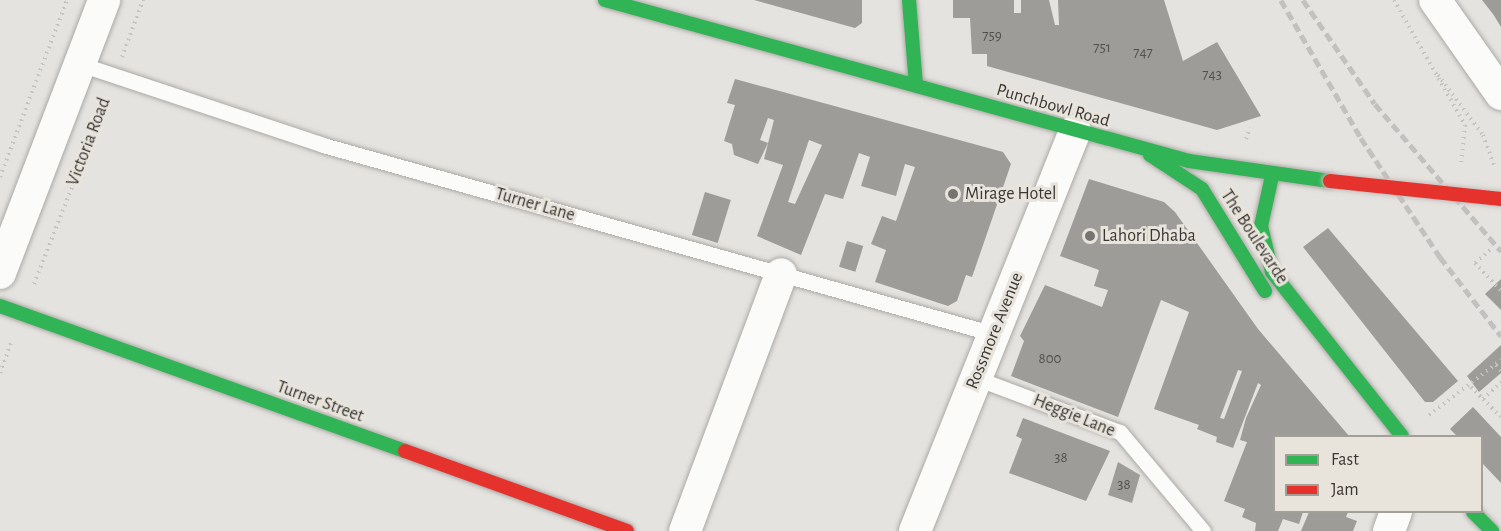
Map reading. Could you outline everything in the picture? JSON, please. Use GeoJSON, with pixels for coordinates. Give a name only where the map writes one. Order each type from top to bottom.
{"type":"FeatureCollection","features":[{"type":"Feature","properties":{"kind":"street","name":"Victoria Road"},"geometry":{"type":"LineString","coordinates":[[0,273],[104,0]]}},
{"type":"Feature","properties":{"kind":"street","name":"Punchbowl Road"},"geometry":{"type":"LineString","coordinates":[[605,0],[1137,147],[1272,176],[1501,199]]}},
{"type":"Feature","properties":{"kind":"street"},"geometry":{"type":"LineString","coordinates":[[909,0],[916,86]]}},
{"type":"Feature","properties":{"kind":"street"},"geometry":{"type":"LineString","coordinates":[[1435,0],[1501,94]]}},
{"type":"Feature","properties":{"kind":"street","name":"Rossmore Avenue"},"geometry":{"type":"LineString","coordinates":[[915,531],[1074,131]]}},
{"type":"Feature","properties":{"kind":"street","name":"The Boulevarde"},"geometry":{"type":"LineString","coordinates":[[1137,147],[1202,189],[1264,289],[1311,326]]}},
{"type":"Feature","properties":{"kind":"street","name":"The Boulevarde"},"geometry":{"type":"LineString","coordinates":[[1272,176],[1261,226],[1263,251],[1311,326],[1401,435]]}},
{"type":"Feature","properties":{"kind":"street"},"geometry":{"type":"LineString","coordinates":[[686,531],[781,274]]}},
{"type":"Feature","properties":{"kind":"street","name":"Turner Street"},"geometry":{"type":"LineString","coordinates":[[0,306],[627,531]]}},
{"type":"Feature","properties":{"kind":"street"},"geometry":{"type":"LineString","coordinates":[[1389,531],[1396,513]]}},
{"type":"Feature","properties":{"kind":"street"},"geometry":{"type":"LineString","coordinates":[[1474,513],[1492,531]]}},
{"type":"Feature","properties":{"kind":"lane","name":"Turner Lane"},"geometry":{"type":"LineString","coordinates":[[81,64],[323,145],[994,334]]}},
{"type":"Feature","properties":{"kind":"lane","name":"Heggie Lane"},"geometry":{"type":"LineString","coordinates":[[976,378],[1120,432],[1203,531]]}},
{"type":"Feature","properties":{"kind":"path"},"geometry":{"type":"LineString","coordinates":[[0,177],[68,0]]}},
{"type":"Feature","properties":{"kind":"path","name":"Victoria Road"},"geometry":{"type":"LineString","coordinates":[[34,284],[143,0]]}},
{"type":"Feature","properties":{"kind":"path"},"geometry":{"type":"LineString","coordinates":[[1394,0],[1436,72],[1483,135],[1494,165]]}},
{"type":"Feature","properties":{"kind":"path"},"geometry":{"type":"LineString","coordinates":[[1436,72],[1445,96],[1465,125],[1461,164]]}},
{"type":"Feature","properties":{"kind":"path"},"geometry":{"type":"LineString","coordinates":[[1246,139],[1250,128]]}},
{"type":"Feature","properties":{"kind":"path"},"geometry":{"type":"LineString","coordinates":[[1490,250],[1475,264],[1501,291]]}},
{"type":"Feature","properties":{"kind":"path"},"geometry":{"type":"LineString","coordinates":[[0,373],[12,339]]}},
{"type":"Feature","properties":{"kind":"path"},"geometry":{"type":"LineString","coordinates":[[1428,415],[1472,387],[1501,360]]}},
{"type":"Feature","properties":{"kind":"path"},"geometry":{"type":"LineString","coordinates":[[1496,365],[1501,371]]}},
{"type":"Feature","properties":{"kind":"path"},"geometry":{"type":"LineString","coordinates":[[1483,399],[1501,382]]}},
{"type":"Feature","properties":{"kind":"path"},"geometry":{"type":"LineString","coordinates":[[1472,387],[1501,417]]}},
{"type":"Feature","properties":{"kind":"building"},"geometry":{"type":"Polygon","coordinates":[[[754,0],[862,0],[862,23],[855,28],[754,0]]]}},
{"type":"Feature","properties":{"kind":"building"},"geometry":{"type":"Polygon","coordinates":[[[953,0],[1014,0],[1014,13],[1021,13],[1021,0],[1049,0],[1055,25],[1059,25],[1058,0],[1164,0],[1183,61],[1217,42],[1261,116],[1217,130],[987,66],[987,54],[972,54],[970,18],[953,18],[953,0]]]}},
{"type":"Feature","properties":{"kind":"building"},"geometry":{"type":"Polygon","coordinates":[[[1482,0],[1501,0],[1501,27],[1493,14],[1482,0]]]}},
{"type":"Feature","properties":{"kind":"building"},"geometry":{"type":"Polygon","coordinates":[[[735,79],[1003,152],[1011,164],[972,277],[966,275],[957,301],[948,306],[875,282],[886,250],[871,244],[882,216],[896,221],[915,167],[905,164],[896,196],[861,186],[870,157],[859,153],[843,199],[825,194],[801,255],[757,236],[783,165],[764,159],[774,120],[768,118],[760,140],[768,143],[758,164],[734,155],[732,144],[724,141],[735,105],[727,103],[735,79]],[[809,140],[788,202],[795,204],[822,145],[809,140]]]}},
{"type":"Feature","properties":{"kind":"building"},"geometry":{"type":"Polygon","coordinates":[[[1089,179],[1164,202],[1175,212],[1258,329],[1348,435],[1273,435],[1273,513],[1303,513],[1299,524],[1283,519],[1278,531],[1255,531],[1256,523],[1242,517],[1245,509],[1224,501],[1247,442],[1240,440],[1246,418],[1261,385],[1258,383],[1233,448],[1216,442],[1217,437],[1197,429],[1199,425],[1154,409],[1189,312],[1161,300],[1118,417],[1011,376],[1024,341],[1020,336],[1045,285],[1102,307],[1108,290],[1094,286],[1099,270],[1060,256],[1089,179]],[[1238,370],[1220,418],[1224,419],[1242,371],[1238,370]]]}},
{"type":"Feature","properties":{"kind":"building"},"geometry":{"type":"Polygon","coordinates":[[[705,192],[731,200],[718,243],[692,235],[705,192]]]}},
{"type":"Feature","properties":{"kind":"building"},"geometry":{"type":"Polygon","coordinates":[[[1328,228],[1458,381],[1433,402],[1425,402],[1303,247],[1328,228]]]}},
{"type":"Feature","properties":{"kind":"building"},"geometry":{"type":"Polygon","coordinates":[[[847,241],[863,246],[855,272],[839,267],[847,241]]]}},
{"type":"Feature","properties":{"kind":"building"},"geometry":{"type":"Polygon","coordinates":[[[1501,279],[1501,310],[1485,294],[1501,279]]]}},
{"type":"Feature","properties":{"kind":"building"},"geometry":{"type":"Polygon","coordinates":[[[1501,345],[1501,373],[1479,392],[1467,376],[1501,345]]]}},
{"type":"Feature","properties":{"kind":"building"},"geometry":{"type":"Polygon","coordinates":[[[1473,407],[1501,437],[1501,483],[1483,464],[1483,435],[1456,435],[1450,429],[1473,407]]]}},
{"type":"Feature","properties":{"kind":"building"},"geometry":{"type":"Polygon","coordinates":[[[1023,418],[1110,451],[1086,501],[1009,473],[1022,439],[1016,436],[1023,418]]]}},
{"type":"Feature","properties":{"kind":"building"},"geometry":{"type":"Polygon","coordinates":[[[1118,462],[1140,475],[1132,503],[1108,495],[1118,462]]]}},
{"type":"Feature","properties":{"kind":"building"},"geometry":{"type":"Polygon","coordinates":[[[1309,513],[1348,513],[1346,517],[1357,521],[1353,531],[1301,531],[1309,513]]]}},
{"type":"Feature","properties":{"kind":"railway"},"geometry":{"type":"LineString","coordinates":[[1281,0],[1361,138],[1440,257],[1501,336]]}},
{"type":"Feature","properties":{"kind":"railway"},"geometry":{"type":"LineString","coordinates":[[1303,0],[1375,104],[1501,251]]}},
{"type":"Feature","properties":{"kind":"traffic: fast"},"geometry":{"type":"LineString","coordinates":[[605,0],[1189,161],[1330,181]]}},
{"type":"Feature","properties":{"kind":"traffic: fast"},"geometry":{"type":"LineString","coordinates":[[909,0],[916,86]]}},
{"type":"Feature","properties":{"kind":"traffic: fast"},"geometry":{"type":"LineString","coordinates":[[1150,155],[1202,189],[1265,291]]}},
{"type":"Feature","properties":{"kind":"traffic: fast"},"geometry":{"type":"LineString","coordinates":[[1272,176],[1261,226],[1272,272],[1401,435]]}},
{"type":"Feature","properties":{"kind":"traffic: fast"},"geometry":{"type":"LineString","coordinates":[[0,306],[405,451]]}},
{"type":"Feature","properties":{"kind":"traffic: fast"},"geometry":{"type":"LineString","coordinates":[[1474,513],[1492,531]]}},
{"type":"Feature","properties":{"kind":"traffic: jam"},"geometry":{"type":"LineString","coordinates":[[1330,181],[1501,199]]}},
{"type":"Feature","properties":{"kind":"traffic: jam"},"geometry":{"type":"LineString","coordinates":[[405,451],[627,531]]}},
{"type":"Feature","properties":{"kind":"place","name":"Mirage Hotel"},"geometry":{"type":"Point","coordinates":[953,194]}},
{"type":"Feature","properties":{"kind":"place","name":"Lahori Dhaba"},"geometry":{"type":"Point","coordinates":[1090,236]}}]}
